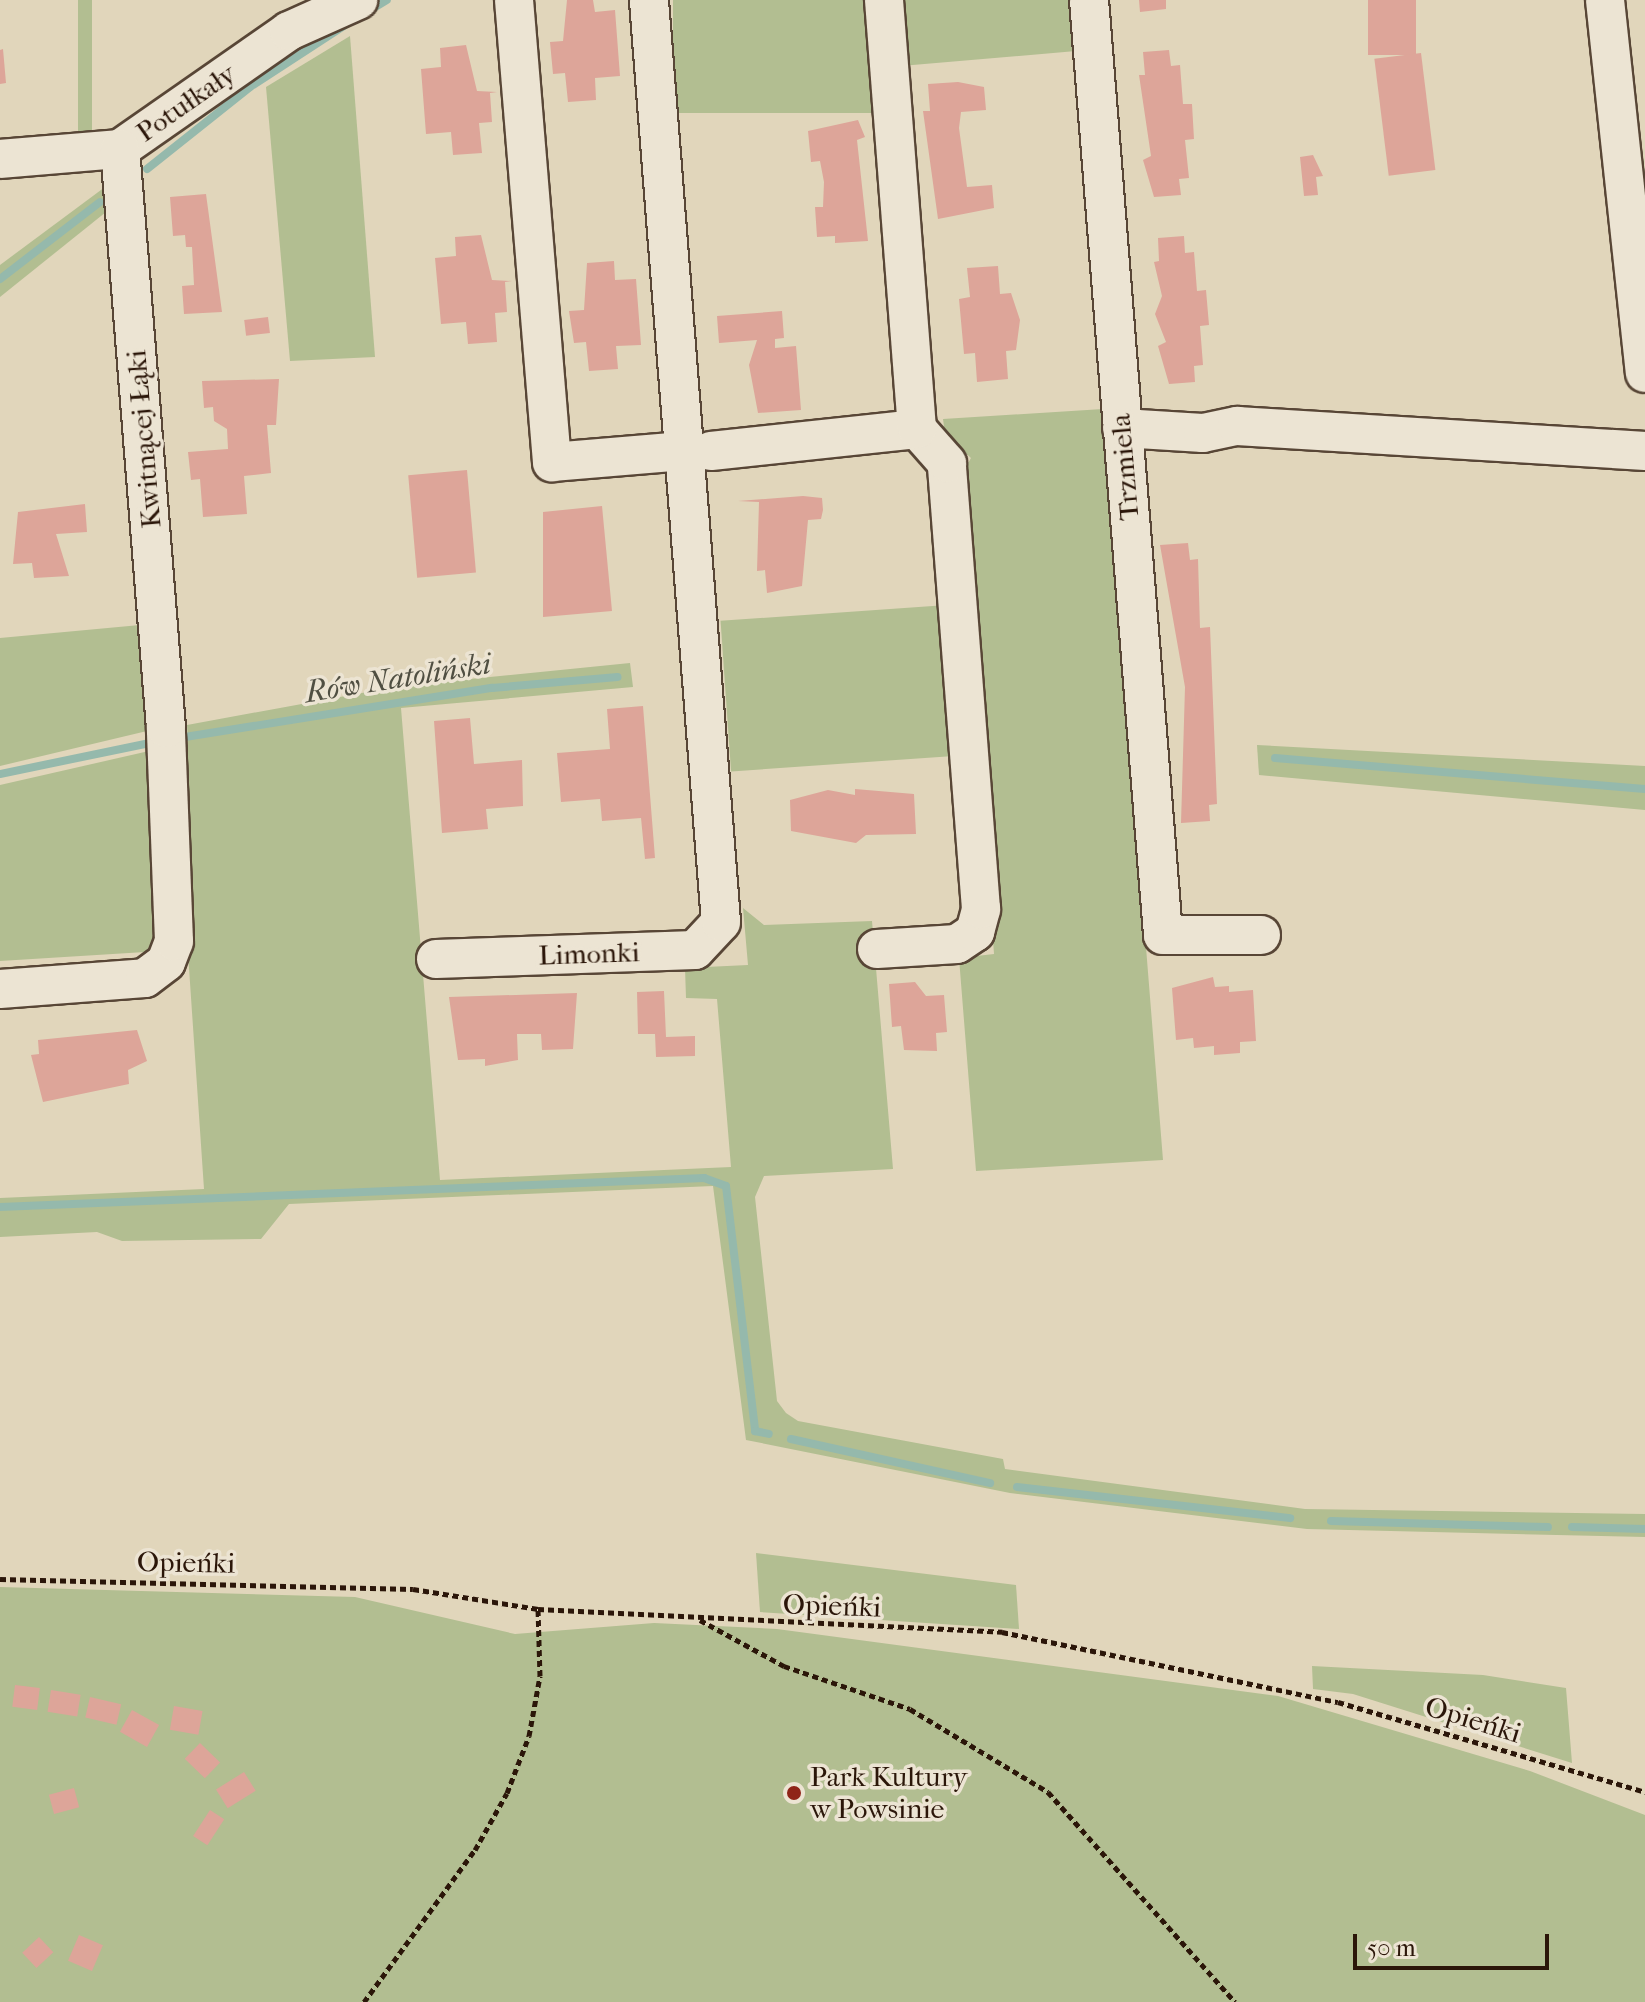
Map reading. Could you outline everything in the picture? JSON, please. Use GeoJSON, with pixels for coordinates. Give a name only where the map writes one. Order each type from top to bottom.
{"type":"FeatureCollection","features":[{"type":"Feature","properties":{"kind":"street","name":"Potułkały"},"geometry":{"type":"LineString","coordinates":[[0,159],[120,149],[289,31],[358,0]]}},
{"type":"Feature","properties":{"kind":"street"},"geometry":{"type":"LineString","coordinates":[[514,0],[552,462],[917,429]]}},
{"type":"Feature","properties":{"kind":"street"},"geometry":{"type":"LineString","coordinates":[[649,0],[697,451]]}},
{"type":"Feature","properties":{"kind":"street"},"geometry":{"type":"LineString","coordinates":[[877,949],[957,944],[975,932],[981,909],[947,463],[917,429],[884,0]]}},
{"type":"Feature","properties":{"kind":"street","name":"Trzmiela"},"geometry":{"type":"LineString","coordinates":[[1089,0],[1163,935],[1261,935]]}},
{"type":"Feature","properties":{"kind":"street"},"geometry":{"type":"LineString","coordinates":[[1605,0],[1645,373]]}},
{"type":"Feature","properties":{"kind":"street","name":"Kwitnącej Łąki"},"geometry":{"type":"LineString","coordinates":[[0,989],[129,981],[166,956],[166,728],[120,149]]}},
{"type":"Feature","properties":{"kind":"street"},"geometry":{"type":"LineString","coordinates":[[1122,428],[1203,433],[1237,426],[1645,451]]}},
{"type":"Feature","properties":{"kind":"street","name":"Limonki"},"geometry":{"type":"LineString","coordinates":[[436,959],[695,950],[715,936],[722,914],[697,451]]}},
{"type":"Feature","properties":{"kind":"path","name":"Opieńki"},"geometry":{"type":"LineString","coordinates":[[0,1579],[413,1589],[538,1609],[1002,1632],[1338,1702],[1645,1792]]}},
{"type":"Feature","properties":{"kind":"path"},"geometry":{"type":"LineString","coordinates":[[364,2002],[475,1850],[507,1793],[529,1736],[540,1676],[538,1609]]}},
{"type":"Feature","properties":{"kind":"path"},"geometry":{"type":"LineString","coordinates":[[698,1619],[784,1666],[910,1709],[1048,1792],[1235,2002]]}},
{"type":"Feature","properties":{"kind":"green space"},"geometry":{"type":"Polygon","coordinates":[[[78,0],[92,0],[92,134],[78,134],[78,0]]]}},
{"type":"Feature","properties":{"kind":"green space"},"geometry":{"type":"Polygon","coordinates":[[[673,0],[872,0],[872,113],[673,113],[673,0]]]}},
{"type":"Feature","properties":{"kind":"green space"},"geometry":{"type":"Polygon","coordinates":[[[896,0],[1072,0],[1076,51],[901,66],[896,0]]]}},
{"type":"Feature","properties":{"kind":"green space"},"geometry":{"type":"Polygon","coordinates":[[[350,36],[375,357],[290,361],[266,87],[350,36]]]}},
{"type":"Feature","properties":{"kind":"green space"},"geometry":{"type":"Polygon","coordinates":[[[105,187],[106,212],[0,297],[0,265],[105,187]]]}},
{"type":"Feature","properties":{"kind":"green space"},"geometry":{"type":"Polygon","coordinates":[[[1103,409],[1163,1160],[976,1171],[959,958],[994,954],[960,477],[971,458],[945,434],[943,419],[1103,409]]]}},
{"type":"Feature","properties":{"kind":"green space"},"geometry":{"type":"Polygon","coordinates":[[[947,605],[958,756],[731,771],[721,621],[947,605]]]}},
{"type":"Feature","properties":{"kind":"green space"},"geometry":{"type":"Polygon","coordinates":[[[140,625],[147,731],[0,766],[0,638],[140,625]]]}},
{"type":"Feature","properties":{"kind":"green space"},"geometry":{"type":"Polygon","coordinates":[[[630,663],[633,687],[401,708],[440,1180],[731,1167],[717,999],[686,998],[685,968],[748,965],[743,908],[764,925],[872,921],[893,1169],[764,1176],[755,1197],[777,1401],[786,1413],[798,1421],[1003,1459],[1005,1469],[1305,1509],[1645,1514],[1645,1537],[1307,1529],[1010,1493],[746,1440],[713,1186],[289,1204],[261,1239],[122,1241],[97,1232],[0,1237],[0,1198],[204,1189],[174,747],[188,745],[187,725],[400,686],[630,663]]]}},
{"type":"Feature","properties":{"kind":"green space"},"geometry":{"type":"Polygon","coordinates":[[[1257,745],[1645,766],[1645,810],[1259,775],[1257,745]]]}},
{"type":"Feature","properties":{"kind":"green space"},"geometry":{"type":"Polygon","coordinates":[[[149,751],[164,930],[145,952],[0,961],[0,785],[149,751]]]}},
{"type":"Feature","properties":{"kind":"green space"},"geometry":{"type":"Polygon","coordinates":[[[756,1553],[1016,1585],[1019,1629],[760,1612],[756,1553]]]}},
{"type":"Feature","properties":{"kind":"green space","name":"Park Kultury w Powsinie"},"geometry":{"type":"Polygon","coordinates":[[[0,1587],[355,1597],[515,1634],[654,1623],[777,1629],[1278,1696],[1530,1771],[1645,1815],[1645,2002],[0,2002],[0,1587]]]}},
{"type":"Feature","properties":{"kind":"green space"},"geometry":{"type":"Polygon","coordinates":[[[1312,1666],[1483,1675],[1566,1688],[1572,1763],[1353,1694],[1313,1689],[1312,1666]]]}},
{"type":"Feature","properties":{"kind":"building"},"geometry":{"type":"Polygon","coordinates":[[[567,0],[593,0],[595,12],[615,10],[620,76],[595,78],[596,100],[568,102],[565,73],[553,74],[550,42],[563,41],[567,0]]]}},
{"type":"Feature","properties":{"kind":"building"},"geometry":{"type":"Polygon","coordinates":[[[1139,0],[1166,0],[1166,9],[1140,12],[1139,0]]]}},
{"type":"Feature","properties":{"kind":"building"},"geometry":{"type":"Polygon","coordinates":[[[1368,0],[1416,0],[1416,55],[1368,55],[1368,0]]]}},
{"type":"Feature","properties":{"kind":"building"},"geometry":{"type":"Polygon","coordinates":[[[466,45],[477,91],[497,92],[490,93],[492,122],[479,123],[482,153],[453,155],[451,132],[426,134],[421,69],[441,67],[440,48],[466,45]]]}},
{"type":"Feature","properties":{"kind":"building"},"geometry":{"type":"Polygon","coordinates":[[[3,49],[6,83],[0,84],[0,50],[3,49]]]}},
{"type":"Feature","properties":{"kind":"building"},"geometry":{"type":"Polygon","coordinates":[[[1169,50],[1171,66],[1180,65],[1183,104],[1192,104],[1194,139],[1185,140],[1189,178],[1179,179],[1181,195],[1154,197],[1143,160],[1151,156],[1139,75],[1145,75],[1143,52],[1169,50]]]}},
{"type":"Feature","properties":{"kind":"building"},"geometry":{"type":"Polygon","coordinates":[[[1421,53],[1435,170],[1389,176],[1374,59],[1421,53]]]}},
{"type":"Feature","properties":{"kind":"building"},"geometry":{"type":"Polygon","coordinates":[[[958,82],[984,87],[986,110],[961,112],[959,128],[967,187],[992,185],[994,208],[938,219],[923,111],[930,111],[928,84],[958,82]]]}},
{"type":"Feature","properties":{"kind":"building"},"geometry":{"type":"Polygon","coordinates":[[[858,120],[865,137],[857,140],[868,241],[835,243],[835,236],[817,237],[815,207],[823,207],[824,182],[820,161],[811,162],[808,131],[858,120]]]}},
{"type":"Feature","properties":{"kind":"building"},"geometry":{"type":"Polygon","coordinates":[[[1313,155],[1323,176],[1316,177],[1318,195],[1304,196],[1300,157],[1313,155]]]}},
{"type":"Feature","properties":{"kind":"building"},"geometry":{"type":"Polygon","coordinates":[[[206,194],[222,312],[184,314],[182,286],[194,285],[192,247],[186,247],[185,235],[173,236],[170,197],[206,194]]]}},
{"type":"Feature","properties":{"kind":"building"},"geometry":{"type":"Polygon","coordinates":[[[481,235],[492,280],[512,281],[505,282],[507,312],[495,313],[497,342],[468,344],[466,322],[441,324],[435,258],[456,256],[455,237],[481,235]]]}},
{"type":"Feature","properties":{"kind":"building"},"geometry":{"type":"Polygon","coordinates":[[[1184,236],[1185,253],[1194,252],[1197,291],[1206,290],[1209,325],[1200,326],[1203,365],[1194,366],[1195,382],[1169,384],[1158,346],[1166,342],[1155,314],[1162,296],[1154,262],[1159,261],[1158,238],[1184,236]]]}},
{"type":"Feature","properties":{"kind":"building"},"geometry":{"type":"Polygon","coordinates":[[[614,261],[615,280],[636,279],[641,345],[616,346],[618,369],[589,371],[586,342],[574,343],[569,311],[584,310],[587,263],[614,261]]]}},
{"type":"Feature","properties":{"kind":"building"},"geometry":{"type":"Polygon","coordinates":[[[998,266],[1000,294],[1011,293],[1020,320],[1016,350],[1006,351],[1008,379],[977,382],[975,353],[964,354],[959,299],[970,297],[967,268],[998,266]]]}},
{"type":"Feature","properties":{"kind":"building"},"geometry":{"type":"Polygon","coordinates":[[[782,311],[784,338],[775,339],[775,348],[796,346],[801,410],[758,413],[749,365],[757,340],[719,343],[717,316],[782,311]]]}},
{"type":"Feature","properties":{"kind":"building"},"geometry":{"type":"Polygon","coordinates":[[[268,317],[270,333],[246,336],[244,320],[268,317]]]}},
{"type":"Feature","properties":{"kind":"building"},"geometry":{"type":"Polygon","coordinates":[[[279,379],[276,425],[267,425],[271,473],[244,476],[247,514],[203,517],[200,479],[191,480],[188,452],[228,449],[227,429],[214,421],[213,407],[204,408],[202,381],[279,379]]]}},
{"type":"Feature","properties":{"kind":"building"},"geometry":{"type":"Polygon","coordinates":[[[467,470],[476,573],[417,578],[408,475],[467,470]]]}},
{"type":"Feature","properties":{"kind":"building"},"geometry":{"type":"Polygon","coordinates":[[[803,496],[822,498],[823,510],[821,519],[808,520],[802,586],[767,593],[765,570],[757,571],[759,502],[738,501],[803,496]]]}},
{"type":"Feature","properties":{"kind":"building"},"geometry":{"type":"Polygon","coordinates":[[[85,504],[87,532],[56,534],[69,576],[34,578],[32,563],[13,564],[18,512],[85,504]]]}},
{"type":"Feature","properties":{"kind":"building"},"geometry":{"type":"Polygon","coordinates":[[[602,506],[612,611],[543,617],[543,512],[602,506]]]}},
{"type":"Feature","properties":{"kind":"building"},"geometry":{"type":"Polygon","coordinates":[[[1188,543],[1190,560],[1198,559],[1200,628],[1210,627],[1217,804],[1209,805],[1210,821],[1181,823],[1185,687],[1160,545],[1188,543]]]}},
{"type":"Feature","properties":{"kind":"building"},"geometry":{"type":"Polygon","coordinates":[[[643,706],[655,858],[645,859],[641,818],[602,821],[600,799],[561,802],[557,753],[610,749],[607,709],[643,706]]]}},
{"type":"Feature","properties":{"kind":"building"},"geometry":{"type":"Polygon","coordinates":[[[470,718],[474,764],[522,760],[523,806],[486,809],[488,829],[442,833],[434,721],[470,718]]]}},
{"type":"Feature","properties":{"kind":"building"},"geometry":{"type":"Polygon","coordinates":[[[855,789],[914,794],[916,834],[866,835],[856,843],[791,831],[790,800],[828,790],[855,795],[855,789]]]}},
{"type":"Feature","properties":{"kind":"building"},"geometry":{"type":"Polygon","coordinates":[[[1213,977],[1215,987],[1229,986],[1229,992],[1253,990],[1256,1041],[1240,1042],[1240,1053],[1214,1055],[1214,1046],[1194,1048],[1193,1038],[1176,1040],[1172,988],[1213,977]]]}},
{"type":"Feature","properties":{"kind":"building"},"geometry":{"type":"Polygon","coordinates":[[[915,982],[926,996],[944,995],[947,1032],[936,1033],[937,1051],[904,1050],[901,1026],[892,1027],[889,984],[915,982]]]}},
{"type":"Feature","properties":{"kind":"building"},"geometry":{"type":"Polygon","coordinates":[[[664,991],[666,1037],[695,1036],[695,1056],[656,1057],[655,1034],[638,1034],[637,992],[664,991]]]}},
{"type":"Feature","properties":{"kind":"building"},"geometry":{"type":"Polygon","coordinates":[[[577,993],[573,1049],[542,1050],[541,1034],[517,1034],[518,1060],[485,1066],[485,1059],[458,1060],[449,997],[577,993]]]}},
{"type":"Feature","properties":{"kind":"building"},"geometry":{"type":"Polygon","coordinates":[[[137,1030],[147,1061],[128,1070],[129,1084],[43,1102],[31,1055],[39,1054],[38,1040],[137,1030]]]}},
{"type":"Feature","properties":{"kind":"building"},"geometry":{"type":"Polygon","coordinates":[[[15,1685],[40,1688],[37,1710],[12,1707],[15,1685]]]}},
{"type":"Feature","properties":{"kind":"building"},"geometry":{"type":"Polygon","coordinates":[[[51,1690],[81,1695],[77,1716],[48,1712],[51,1690]]]}},
{"type":"Feature","properties":{"kind":"building"},"geometry":{"type":"Polygon","coordinates":[[[90,1697],[121,1704],[116,1725],[85,1717],[90,1697]]]}},
{"type":"Feature","properties":{"kind":"building"},"geometry":{"type":"Polygon","coordinates":[[[174,1706],[203,1711],[198,1735],[170,1730],[174,1706]]]}},
{"type":"Feature","properties":{"kind":"building"},"geometry":{"type":"Polygon","coordinates":[[[132,1710],[159,1725],[147,1747],[120,1732],[132,1710]]]}},
{"type":"Feature","properties":{"kind":"building"},"geometry":{"type":"Polygon","coordinates":[[[200,1743],[220,1762],[205,1778],[185,1759],[200,1743]]]}},
{"type":"Feature","properties":{"kind":"building"},"geometry":{"type":"Polygon","coordinates":[[[244,1772],[256,1791],[228,1808],[216,1789],[244,1772]]]}},
{"type":"Feature","properties":{"kind":"building"},"geometry":{"type":"Polygon","coordinates":[[[74,1788],[79,1807],[54,1814],[49,1795],[74,1788]]]}},
{"type":"Feature","properties":{"kind":"building"},"geometry":{"type":"Polygon","coordinates":[[[210,1810],[224,1819],[207,1845],[193,1836],[210,1810]]]}},
{"type":"Feature","properties":{"kind":"building"},"geometry":{"type":"Polygon","coordinates":[[[79,1935],[103,1945],[92,1971],[68,1961],[79,1935]]]}},
{"type":"Feature","properties":{"kind":"building"},"geometry":{"type":"Polygon","coordinates":[[[39,1937],[53,1952],[37,1968],[22,1953],[39,1937]]]}},
{"type":"Feature","properties":{"kind":"waterway"},"geometry":{"type":"LineString","coordinates":[[367,12],[387,0]]}},
{"type":"Feature","properties":{"kind":"waterway"},"geometry":{"type":"LineString","coordinates":[[147,169],[250,87],[345,25]]}},
{"type":"Feature","properties":{"kind":"waterway"},"geometry":{"type":"LineString","coordinates":[[0,279],[100,202]]}},
{"type":"Feature","properties":{"kind":"waterway","name":"Rów Natoliński"},"geometry":{"type":"LineString","coordinates":[[185,737],[492,688],[618,677]]}},
{"type":"Feature","properties":{"kind":"waterway","name":"Rów Natoliński"},"geometry":{"type":"LineString","coordinates":[[0,774],[150,743]]}},
{"type":"Feature","properties":{"kind":"waterway"},"geometry":{"type":"LineString","coordinates":[[1275,758],[1645,789]]}},
{"type":"Feature","properties":{"kind":"waterway"},"geometry":{"type":"LineString","coordinates":[[0,1207],[704,1178],[726,1186],[755,1431],[769,1434]]}},
{"type":"Feature","properties":{"kind":"waterway"},"geometry":{"type":"LineString","coordinates":[[791,1439],[990,1483]]}},
{"type":"Feature","properties":{"kind":"waterway"},"geometry":{"type":"LineString","coordinates":[[1017,1487],[1290,1518]]}},
{"type":"Feature","properties":{"kind":"waterway"},"geometry":{"type":"LineString","coordinates":[[1331,1521],[1548,1527]]}},
{"type":"Feature","properties":{"kind":"waterway"},"geometry":{"type":"LineString","coordinates":[[1572,1527],[1645,1529]]}},
{"type":"Feature","properties":{"kind":"place","name":"Park Kultury w Powsinie"},"geometry":{"type":"Point","coordinates":[794,1793]}}]}
